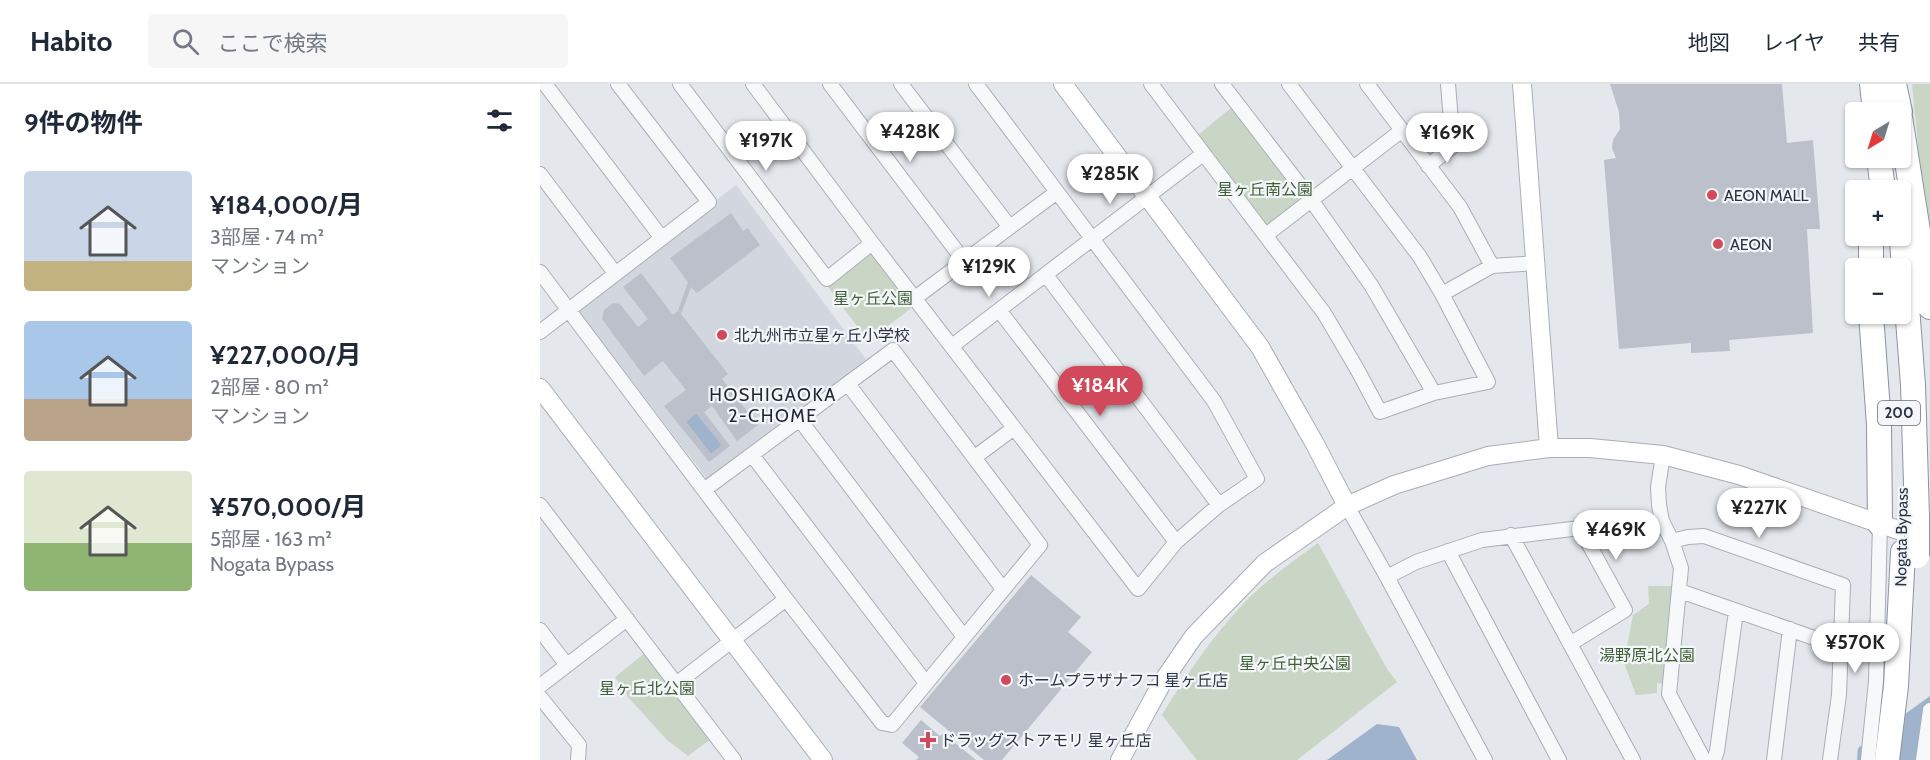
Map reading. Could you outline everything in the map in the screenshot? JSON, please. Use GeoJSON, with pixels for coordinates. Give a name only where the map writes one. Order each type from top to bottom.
{"type":"FeatureCollection","features":[{"type":"Feature","properties":{"kind":"highway"},"geometry":{"type":"LineString","coordinates":[[1866,84],[1867,102]]}},
{"type":"Feature","properties":{"kind":"highway"},"geometry":{"type":"LineString","coordinates":[[1872,84],[1874,102]]}},
{"type":"Feature","properties":{"kind":"highway"},"geometry":{"type":"LineString","coordinates":[[1889,84],[1890,102]]}},
{"type":"Feature","properties":{"kind":"highway"},"geometry":{"type":"LineString","coordinates":[[1894,84],[1898,102]]}},
{"type":"Feature","properties":{"kind":"highway"},"geometry":{"type":"LineString","coordinates":[[1908,168],[1930,307]]}},
{"type":"Feature","properties":{"kind":"highway","name":"Nogata Bypass"},"geometry":{"type":"LineString","coordinates":[[1902,246],[1913,385],[1910,515]]}},
{"type":"Feature","properties":{"kind":"highway"},"geometry":{"type":"LineString","coordinates":[[1872,324],[1879,425],[1881,524]]}},
{"type":"Feature","properties":{"kind":"highway","name":"Nogata Bypass"},"geometry":{"type":"LineString","coordinates":[[1896,324],[1910,515],[1917,550],[1912,673],[1903,760]]}},
{"type":"Feature","properties":{"kind":"highway","name":"Nogata Bypass"},"geometry":{"type":"LineString","coordinates":[[1887,760],[1917,550]]}},
{"type":"Feature","properties":{"kind":"street"},"geometry":{"type":"LineString","coordinates":[[545,84],[661,237]]}},
{"type":"Feature","properties":{"kind":"street"},"geometry":{"type":"LineString","coordinates":[[540,332],[709,202],[618,84]]}},
{"type":"Feature","properties":{"kind":"street"},"geometry":{"type":"LineString","coordinates":[[680,84],[827,279],[872,243]]}},
{"type":"Feature","properties":{"kind":"street"},"geometry":{"type":"LineString","coordinates":[[753,84],[1138,589],[1176,542],[1219,505],[1257,479],[1214,401],[976,84]]}},
{"type":"Feature","properties":{"kind":"street"},"geometry":{"type":"LineString","coordinates":[[830,84],[964,261]]}},
{"type":"Feature","properties":{"kind":"street"},"geometry":{"type":"LineString","coordinates":[[901,84],[1009,226]]}},
{"type":"Feature","properties":{"kind":"street"},"geometry":{"type":"LineString","coordinates":[[1063,84],[1260,347],[1315,444],[1485,760]]}},
{"type":"Feature","properties":{"kind":"street"},"geometry":{"type":"LineString","coordinates":[[1151,84],[1324,313],[1380,412],[1434,393],[1488,382],[1420,257],[1289,84]]}},
{"type":"Feature","properties":{"kind":"street"},"geometry":{"type":"LineString","coordinates":[[1222,84],[1312,201],[1371,285],[1434,393]]}},
{"type":"Feature","properties":{"kind":"street"},"geometry":{"type":"LineString","coordinates":[[1367,84],[1460,207],[1492,266]]}},
{"type":"Feature","properties":{"kind":"street"},"geometry":{"type":"LineString","coordinates":[[1428,166],[1453,146],[1448,84]]}},
{"type":"Feature","properties":{"kind":"street"},"geometry":{"type":"LineString","coordinates":[[1522,84],[1549,448]]}},
{"type":"Feature","properties":{"kind":"street"},"geometry":{"type":"LineString","coordinates":[[1266,235],[1401,131]]}},
{"type":"Feature","properties":{"kind":"street"},"geometry":{"type":"LineString","coordinates":[[952,346],[1203,153]]}},
{"type":"Feature","properties":{"kind":"street"},"geometry":{"type":"LineString","coordinates":[[540,174],[615,273]]}},
{"type":"Feature","properties":{"kind":"street"},"geometry":{"type":"LineString","coordinates":[[915,298],[1057,192]]}},
{"type":"Feature","properties":{"kind":"street"},"geometry":{"type":"LineString","coordinates":[[1442,294],[1492,266],[1536,263]]}},
{"type":"Feature","properties":{"kind":"street"},"geometry":{"type":"LineString","coordinates":[[540,272],[569,310],[704,490],[786,599],[882,723],[892,725],[1040,545],[893,350],[704,490]]}},
{"type":"Feature","properties":{"kind":"street"},"geometry":{"type":"LineString","coordinates":[[1046,275],[1219,505]]}},
{"type":"Feature","properties":{"kind":"street"},"geometry":{"type":"LineString","coordinates":[[999,310],[1176,542]]}},
{"type":"Feature","properties":{"kind":"street"},"geometry":{"type":"LineString","coordinates":[[848,384],[1003,589]]}},
{"type":"Feature","properties":{"kind":"street"},"geometry":{"type":"LineString","coordinates":[[540,388],[823,760]]}},
{"type":"Feature","properties":{"kind":"street"},"geometry":{"type":"LineString","coordinates":[[800,420],[964,637]]}},
{"type":"Feature","properties":{"kind":"street"},"geometry":{"type":"LineString","coordinates":[[975,457],[1014,428]]}},
{"type":"Feature","properties":{"kind":"street"},"geometry":{"type":"LineString","coordinates":[[1120,760],[1162,681],[1194,636],[1239,587],[1265,563],[1347,506],[1394,485],[1488,456],[1549,448],[1590,448],[1663,455],[1739,475],[1881,524],[1917,550]]}},
{"type":"Feature","properties":{"kind":"street"},"geometry":{"type":"LineString","coordinates":[[752,455],[926,683]]}},
{"type":"Feature","properties":{"kind":"street"},"geometry":{"type":"LineString","coordinates":[[1663,455],[1658,487],[1659,505],[1662,521],[1681,568],[1669,694],[1704,760]]}},
{"type":"Feature","properties":{"kind":"street"},"geometry":{"type":"LineString","coordinates":[[540,506],[734,760]]}},
{"type":"Feature","properties":{"kind":"street"},"geometry":{"type":"LineString","coordinates":[[1868,760],[1876,681],[1881,524]]}},
{"type":"Feature","properties":{"kind":"street"},"geometry":{"type":"LineString","coordinates":[[1387,577],[1416,562],[1482,540],[1580,528],[1625,610],[1570,644]]}},
{"type":"Feature","properties":{"kind":"street"},"geometry":{"type":"LineString","coordinates":[[1511,535],[1633,760]]}},
{"type":"Feature","properties":{"kind":"street"},"geometry":{"type":"LineString","coordinates":[[1672,541],[1704,536],[1843,585],[1839,695],[1830,760]]}},
{"type":"Feature","properties":{"kind":"street"},"geometry":{"type":"LineString","coordinates":[[1448,551],[1559,760]]}},
{"type":"Feature","properties":{"kind":"street"},"geometry":{"type":"LineString","coordinates":[[1680,591],[1840,647]]}},
{"type":"Feature","properties":{"kind":"street"},"geometry":{"type":"LineString","coordinates":[[676,684],[786,599]]}},
{"type":"Feature","properties":{"kind":"street"},"geometry":{"type":"LineString","coordinates":[[1714,760],[1736,611]]}},
{"type":"Feature","properties":{"kind":"street"},"geometry":{"type":"LineString","coordinates":[[540,686],[627,619]]}},
{"type":"Feature","properties":{"kind":"street"},"geometry":{"type":"LineString","coordinates":[[540,630],[566,664]]}},
{"type":"Feature","properties":{"kind":"street"},"geometry":{"type":"LineString","coordinates":[[1774,760],[1790,630]]}},
{"type":"Feature","properties":{"kind":"street"},"geometry":{"type":"LineString","coordinates":[[540,697],[579,745],[578,760]]}},
{"type":"Feature","properties":{"kind":"street"},"geometry":{"type":"LineString","coordinates":[[1923,760],[1930,710]]}},
{"type":"Feature","properties":{"kind":"shaded area","name":"北九州市立星ヶ丘小学校"},"geometry":{"type":"Polygon","coordinates":[[[736,185],[868,362],[708,480],[576,308],[736,185]]]}},
{"type":"Feature","properties":{"kind":"green space"},"geometry":{"type":"Polygon","coordinates":[[[1912,84],[1930,84],[1930,233],[1923,195],[1912,84]]]}},
{"type":"Feature","properties":{"kind":"green space","name":"星ヶ丘南公園"},"geometry":{"type":"Polygon","coordinates":[[[1232,107],[1299,196],[1298,203],[1268,224],[1263,224],[1197,136],[1232,107]]]}},
{"type":"Feature","properties":{"kind":"green space","name":"星ヶ丘公園"},"geometry":{"type":"Polygon","coordinates":[[[869,254],[876,255],[914,306],[868,341],[828,287],[869,254]]]}},
{"type":"Feature","properties":{"kind":"green space","name":"星ヶ丘中央公園"},"geometry":{"type":"Polygon","coordinates":[[[1318,543],[1387,669],[1397,682],[1297,760],[1197,760],[1162,715],[1222,627],[1263,585],[1318,543]]]}},
{"type":"Feature","properties":{"kind":"green space","name":"湯野原北公園"},"geometry":{"type":"Polygon","coordinates":[[[1648,586],[1673,586],[1665,684],[1657,683],[1657,693],[1636,695],[1624,663],[1633,615],[1649,604],[1648,586]]]}},
{"type":"Feature","properties":{"kind":"green space","name":"星ヶ丘北公園"},"geometry":{"type":"Polygon","coordinates":[[[646,652],[712,738],[688,756],[667,740],[628,697],[615,677],[646,652]]]}},
{"type":"Feature","properties":{"kind":"water"},"geometry":{"type":"Polygon","coordinates":[[[696,413],[722,445],[711,454],[686,422],[696,413]]]}},
{"type":"Feature","properties":{"kind":"water"},"geometry":{"type":"Polygon","coordinates":[[[1930,696],[1930,760],[1857,760],[1858,748],[1930,696]]]}},
{"type":"Feature","properties":{"kind":"water"},"geometry":{"type":"Polygon","coordinates":[[[1377,724],[1399,727],[1417,760],[1327,760],[1377,724]]]}},
{"type":"Feature","properties":{"kind":"building","name":"AEON MALL"},"geometry":{"type":"Polygon","coordinates":[[[1610,84],[1782,84],[1787,143],[1813,140],[1820,229],[1807,229],[1813,333],[1729,340],[1730,351],[1691,353],[1691,343],[1619,349],[1604,160],[1616,158],[1612,148],[1613,140],[1620,129],[1619,112],[1610,84]]]}},
{"type":"Feature","properties":{"kind":"building"},"geometry":{"type":"Polygon","coordinates":[[[731,213],[743,231],[748,228],[760,245],[697,293],[691,287],[681,314],[728,374],[722,379],[758,425],[737,441],[712,406],[704,412],[730,446],[709,462],[664,406],[686,390],[663,361],[644,376],[602,319],[604,310],[613,303],[620,304],[638,327],[648,319],[623,287],[641,273],[673,315],[678,311],[688,282],[670,258],[731,213]],[[696,413],[686,422],[711,454],[722,445],[696,413]]]}},
{"type":"Feature","properties":{"kind":"building","name":"ホームプラザナフコ 星ヶ丘店"},"geometry":{"type":"Polygon","coordinates":[[[1031,575],[1081,617],[1068,632],[1092,652],[1002,760],[984,760],[920,707],[1031,575]]]}},
{"type":"Feature","properties":{"kind":"building","name":"ドラッグストアモリ 星ヶ丘店"},"geometry":{"type":"Polygon","coordinates":[[[921,720],[940,736],[943,733],[976,760],[916,760],[919,757],[902,743],[921,720]]]}},
{"type":"Feature","properties":{"kind":"place","name":"AEON MALL"},"geometry":{"type":"Point","coordinates":[1712,195]}},
{"type":"Feature","properties":{"kind":"place","name":"AEON"},"geometry":{"type":"Point","coordinates":[1718,244]}},
{"type":"Feature","properties":{"kind":"place","name":"北九州市立星ヶ丘小学校"},"geometry":{"type":"Point","coordinates":[722,335]}},
{"type":"Feature","properties":{"kind":"place","name":"ホームプラザナフコ 星ヶ丘店"},"geometry":{"type":"Point","coordinates":[1006,680]}},
{"type":"Feature","properties":{"kind":"place","name":"ドラッグストアモリ 星ヶ丘店"},"geometry":{"type":"Point","coordinates":[928,740]}},
{"type":"Feature","properties":{"kind":"district","name":"HOSHIGAOKA 2-CHOME"},"geometry":{"type":"Point","coordinates":[773,405]}}]}
